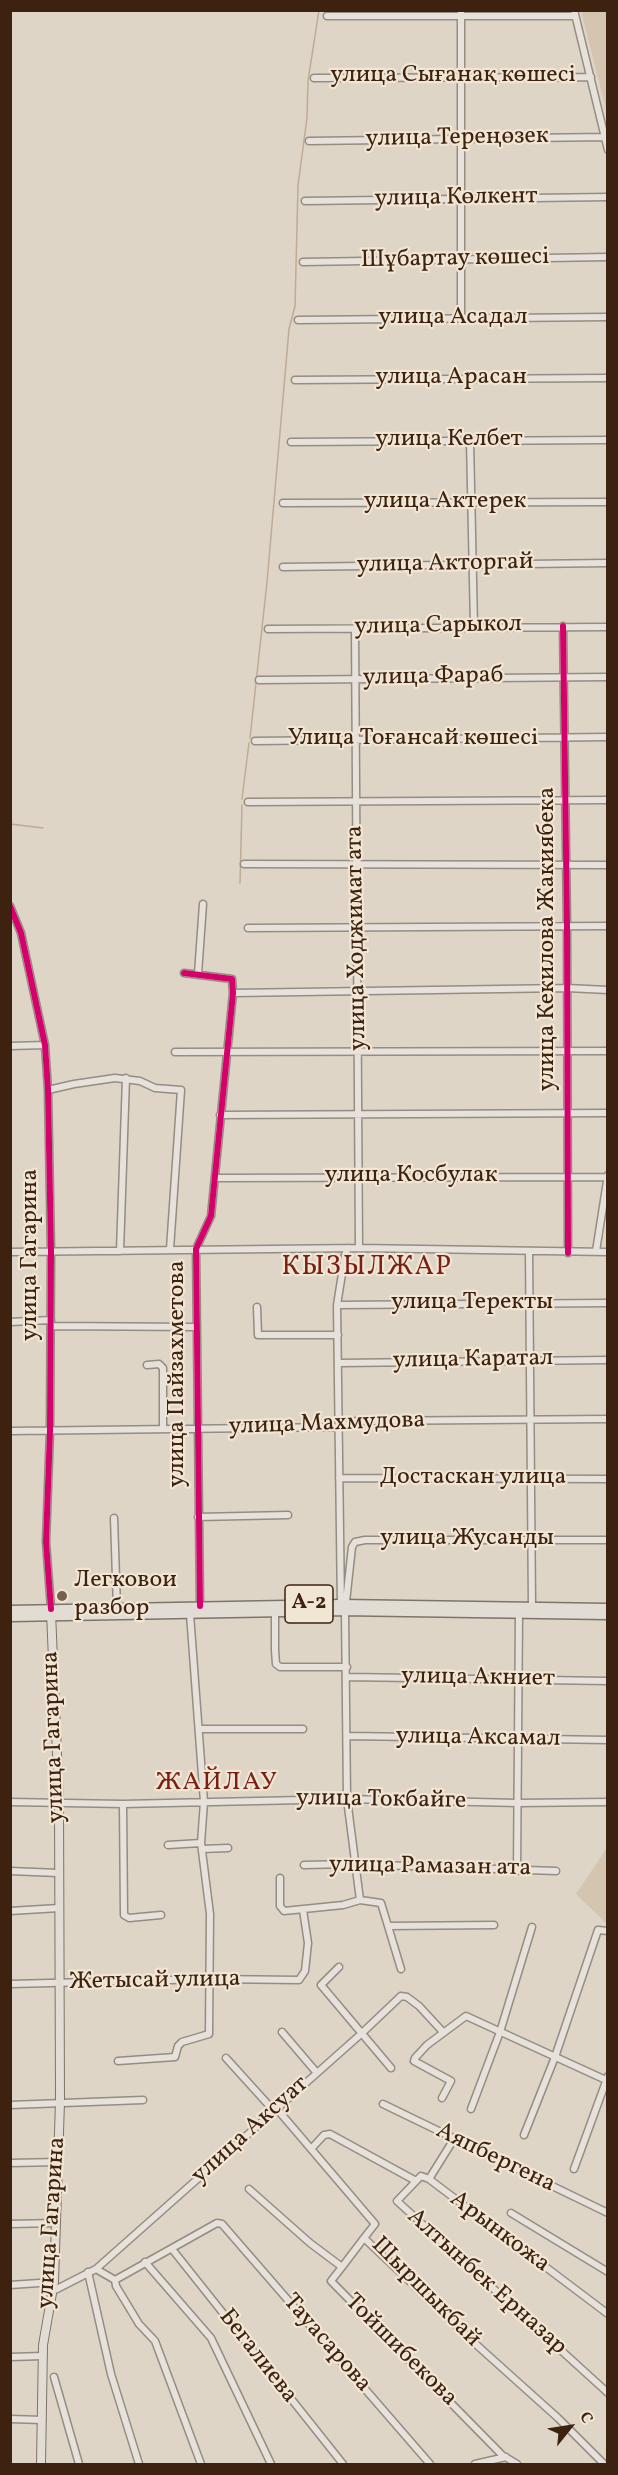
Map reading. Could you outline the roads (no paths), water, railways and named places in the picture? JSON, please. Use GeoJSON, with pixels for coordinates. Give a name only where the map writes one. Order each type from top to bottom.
{"type":"FeatureCollection","features":[{"type":"Feature","properties":{"kind":"highway","name":"A-2"},"geometry":{"type":"LineString","coordinates":[[10,1617],[117,1608],[200,1606],[608,1615]]}},
{"type":"Feature","properties":{"kind":"highway","name":"A-2"},"geometry":{"type":"LineString","coordinates":[[10,1610],[51,1613],[190,1614],[275,1613],[343,1608],[608,1608]]}},
{"type":"Feature","properties":{"kind":"main road","name":"улица Гагарина"},"geometry":{"type":"LineString","coordinates":[[41,2464],[43,2356],[54,2282],[60,2102],[59,1802],[51,1613]]}},
{"type":"Feature","properties":{"kind":"street"},"geometry":{"type":"LineString","coordinates":[[327,16],[574,13],[608,150]]}},
{"type":"Feature","properties":{"kind":"street"},"geometry":{"type":"LineString","coordinates":[[461,14],[461,319]]}},
{"type":"Feature","properties":{"kind":"street","name":"улица Сығанақ көшесі"},"geometry":{"type":"LineString","coordinates":[[314,78],[591,77]]}},
{"type":"Feature","properties":{"kind":"street","name":"улица Тереңөзек"},"geometry":{"type":"LineString","coordinates":[[309,141],[604,137]]}},
{"type":"Feature","properties":{"kind":"street","name":"улица Көлкент"},"geometry":{"type":"LineString","coordinates":[[305,201],[608,197]]}},
{"type":"Feature","properties":{"kind":"street","name":"Шұбартау көшесі"},"geometry":{"type":"LineString","coordinates":[[303,262],[608,257]]}},
{"type":"Feature","properties":{"kind":"street","name":"улица Асадал"},"geometry":{"type":"LineString","coordinates":[[298,320],[608,317]]}},
{"type":"Feature","properties":{"kind":"street","name":"улица Арасан"},"geometry":{"type":"LineString","coordinates":[[294,380],[608,378]]}},
{"type":"Feature","properties":{"kind":"street"},"geometry":{"type":"LineString","coordinates":[[470,440],[474,627]]}},
{"type":"Feature","properties":{"kind":"street","name":"улица Келбет"},"geometry":{"type":"LineString","coordinates":[[291,442],[608,440]]}},
{"type":"Feature","properties":{"kind":"street","name":"улица Актерек"},"geometry":{"type":"LineString","coordinates":[[283,504],[608,502]]}},
{"type":"Feature","properties":{"kind":"street","name":"улица Акторгай"},"geometry":{"type":"LineString","coordinates":[[283,567],[608,563]]}},
{"type":"Feature","properties":{"kind":"street","name":"улица Кекилова Жакиябека"},"geometry":{"type":"LineString","coordinates":[[563,626],[568,1252]]}},
{"type":"Feature","properties":{"kind":"street","name":"улица Сарыкол"},"geometry":{"type":"LineString","coordinates":[[268,629],[608,627]]}},
{"type":"Feature","properties":{"kind":"street","name":"улица Ходжимат ата"},"geometry":{"type":"LineString","coordinates":[[355,628],[359,1248]]}},
{"type":"Feature","properties":{"kind":"street","name":"улица Фараб"},"geometry":{"type":"LineString","coordinates":[[259,680],[608,677]]}},
{"type":"Feature","properties":{"kind":"street","name":"Улица Тоғансай көшесі"},"geometry":{"type":"LineString","coordinates":[[255,741],[608,737]]}},
{"type":"Feature","properties":{"kind":"street"},"geometry":{"type":"LineString","coordinates":[[248,802],[608,800]]}},
{"type":"Feature","properties":{"kind":"street"},"geometry":{"type":"LineString","coordinates":[[244,864],[608,865]]}},
{"type":"Feature","properties":{"kind":"street"},"geometry":{"type":"LineString","coordinates":[[198,974],[203,904]]}},
{"type":"Feature","properties":{"kind":"street","name":"улица Гагарина"},"geometry":{"type":"LineString","coordinates":[[10,906],[21,933],[45,1045],[48,1090],[51,1323],[46,1542],[51,1613]]}},
{"type":"Feature","properties":{"kind":"street"},"geometry":{"type":"LineString","coordinates":[[248,928],[608,926]]}},
{"type":"Feature","properties":{"kind":"street"},"geometry":{"type":"LineString","coordinates":[[184,973],[232,979],[233,993],[567,988],[608,990]]}},
{"type":"Feature","properties":{"kind":"street","name":"улица Пайзахметова"},"geometry":{"type":"LineString","coordinates":[[200,1606],[196,1429],[196,1249],[211,1216],[233,993]]}},
{"type":"Feature","properties":{"kind":"street"},"geometry":{"type":"LineString","coordinates":[[10,1046],[45,1045]]}},
{"type":"Feature","properties":{"kind":"street"},"geometry":{"type":"LineString","coordinates":[[175,1052],[608,1051]]}},
{"type":"Feature","properties":{"kind":"street"},"geometry":{"type":"LineString","coordinates":[[48,1090],[74,1084],[126,1078],[155,1088],[182,1090],[170,1249]]}},
{"type":"Feature","properties":{"kind":"street"},"geometry":{"type":"LineString","coordinates":[[120,1251],[126,1078]]}},
{"type":"Feature","properties":{"kind":"street"},"geometry":{"type":"LineString","coordinates":[[220,1115],[608,1113]]}},
{"type":"Feature","properties":{"kind":"street"},"geometry":{"type":"LineString","coordinates":[[596,1251],[607,1176]]}},
{"type":"Feature","properties":{"kind":"street","name":"улица Косбулак"},"geometry":{"type":"LineString","coordinates":[[215,1178],[607,1176]]}},
{"type":"Feature","properties":{"kind":"street"},"geometry":{"type":"LineString","coordinates":[[10,1252],[348,1248],[530,1252],[608,1251]]}},
{"type":"Feature","properties":{"kind":"street"},"geometry":{"type":"LineString","coordinates":[[348,1248],[338,1305],[339,1478],[343,1608],[348,1677],[347,1798],[360,1900]]}},
{"type":"Feature","properties":{"kind":"street"},"geometry":{"type":"LineString","coordinates":[[530,1252],[532,1607]]}},
{"type":"Feature","properties":{"kind":"street","name":"улица Теректы"},"geometry":{"type":"LineString","coordinates":[[338,1305],[608,1303]]}},
{"type":"Feature","properties":{"kind":"street"},"geometry":{"type":"LineString","coordinates":[[257,1307],[258,1335],[338,1335]]}},
{"type":"Feature","properties":{"kind":"street"},"geometry":{"type":"LineString","coordinates":[[10,1322],[196,1327]]}},
{"type":"Feature","properties":{"kind":"street","name":"улица Каратал"},"geometry":{"type":"LineString","coordinates":[[339,1362],[608,1360]]}},
{"type":"Feature","properties":{"kind":"street"},"geometry":{"type":"LineString","coordinates":[[147,1365],[159,1364],[163,1368],[163,1429]]}},
{"type":"Feature","properties":{"kind":"street","name":"улица Махмудова"},"geometry":{"type":"LineString","coordinates":[[10,1431],[339,1427],[356,1421],[608,1419]]}},
{"type":"Feature","properties":{"kind":"street","name":"Достаскан улица"},"geometry":{"type":"LineString","coordinates":[[339,1478],[608,1479]]}},
{"type":"Feature","properties":{"kind":"street"},"geometry":{"type":"LineString","coordinates":[[198,1517],[288,1515]]}},
{"type":"Feature","properties":{"kind":"street"},"geometry":{"type":"LineString","coordinates":[[114,1518],[117,1608]]}},
{"type":"Feature","properties":{"kind":"street","name":"улица Жусанды"},"geometry":{"type":"LineString","coordinates":[[343,1608],[352,1546],[360,1540],[608,1540]]}},
{"type":"Feature","properties":{"kind":"street"},"geometry":{"type":"LineString","coordinates":[[275,1613],[274,1650],[276,1664],[279,1667],[347,1667]]}},
{"type":"Feature","properties":{"kind":"street"},"geometry":{"type":"LineString","coordinates":[[517,1871],[519,1613]]}},
{"type":"Feature","properties":{"kind":"street"},"geometry":{"type":"LineString","coordinates":[[118,2061],[176,2057],[178,2046],[182,2042],[209,2034],[210,1914],[202,1846],[204,1802],[190,1614]]}},
{"type":"Feature","properties":{"kind":"street","name":"улица Акниет"},"geometry":{"type":"LineString","coordinates":[[348,1677],[608,1681]]}},
{"type":"Feature","properties":{"kind":"street"},"geometry":{"type":"LineString","coordinates":[[199,1730],[303,1729]]}},
{"type":"Feature","properties":{"kind":"street","name":"улица Аксамал"},"geometry":{"type":"LineString","coordinates":[[348,1736],[608,1740]]}},
{"type":"Feature","properties":{"kind":"street","name":"улица Токбайге"},"geometry":{"type":"LineString","coordinates":[[10,1802],[123,1804],[347,1798],[518,1803],[608,1802]]}},
{"type":"Feature","properties":{"kind":"street"},"geometry":{"type":"LineString","coordinates":[[123,1804],[124,1915],[129,1918],[161,1915]]}},
{"type":"Feature","properties":{"kind":"street"},"geometry":{"type":"LineString","coordinates":[[168,1845],[228,1848]]}},
{"type":"Feature","properties":{"kind":"street","name":"улица Рамазан ата"},"geometry":{"type":"LineString","coordinates":[[304,1865],[356,1864],[556,1871]]}},
{"type":"Feature","properties":{"kind":"street"},"geometry":{"type":"LineString","coordinates":[[10,1871],[58,1873]]}},
{"type":"Feature","properties":{"kind":"street"},"geometry":{"type":"LineString","coordinates":[[280,1878],[280,1909],[284,1911],[343,1905],[360,1900],[377,1900],[381,1903],[401,1969]]}},
{"type":"Feature","properties":{"kind":"street"},"geometry":{"type":"LineString","coordinates":[[10,1911],[59,1908]]}},
{"type":"Feature","properties":{"kind":"street","name":"Жетысай улица"},"geometry":{"type":"LineString","coordinates":[[10,1984],[210,1979],[299,1980],[305,1971],[308,1943],[303,1910]]}},
{"type":"Feature","properties":{"kind":"street"},"geometry":{"type":"LineString","coordinates":[[388,1926],[494,1925]]}},
{"type":"Feature","properties":{"kind":"street"},"geometry":{"type":"LineString","coordinates":[[471,2109],[500,2032],[532,1927]]}},
{"type":"Feature","properties":{"kind":"street"},"geometry":{"type":"LineString","coordinates":[[525,2135],[555,2057],[598,1930],[608,1931]]}},
{"type":"Feature","properties":{"kind":"street"},"geometry":{"type":"LineString","coordinates":[[339,1967],[321,1985],[391,2068]]}},
{"type":"Feature","properties":{"kind":"street","name":"улица Аксуат"},"geometry":{"type":"LineString","coordinates":[[51,2292],[96,2269],[401,1996],[407,1997],[419,2007],[443,2032]]}},
{"type":"Feature","properties":{"kind":"street"},"geometry":{"type":"LineString","coordinates":[[442,2098],[451,2080],[414,2061],[427,2045],[466,2016],[607,2079],[574,2169]]}},
{"type":"Feature","properties":{"kind":"street"},"geometry":{"type":"LineString","coordinates":[[282,2032],[317,2073]]}},
{"type":"Feature","properties":{"kind":"street","name":"Шыршыкбай"},"geometry":{"type":"LineString","coordinates":[[226,2058],[311,2149],[375,2224],[364,2238],[558,2418],[604,2464]]}},
{"type":"Feature","properties":{"kind":"street"},"geometry":{"type":"LineString","coordinates":[[10,2096],[12,2105],[143,2100]]}},
{"type":"Feature","properties":{"kind":"street","name":"Аяпбергена"},"geometry":{"type":"LineString","coordinates":[[382,2104],[608,2214]]}},
{"type":"Feature","properties":{"kind":"street"},"geometry":{"type":"LineString","coordinates":[[311,2149],[324,2135],[330,2134],[416,2181]]}},
{"type":"Feature","properties":{"kind":"street","name":"Арынкожа"},"geometry":{"type":"LineString","coordinates":[[454,2139],[429,2179],[608,2314]]}},
{"type":"Feature","properties":{"kind":"street"},"geometry":{"type":"LineString","coordinates":[[10,2163],[59,2162]]}},
{"type":"Feature","properties":{"kind":"street","name":"Алтынбек Ерназар"},"geometry":{"type":"LineString","coordinates":[[429,2179],[421,2176],[397,2201],[608,2393]]}},
{"type":"Feature","properties":{"kind":"street","name":"Тойшибекова"},"geometry":{"type":"LineString","coordinates":[[249,2189],[310,2243],[342,2267],[331,2281],[506,2457],[517,2464]]}},
{"type":"Feature","properties":{"kind":"street"},"geometry":{"type":"LineString","coordinates":[[511,2213],[608,2272]]}},
{"type":"Feature","properties":{"kind":"street"},"geometry":{"type":"LineString","coordinates":[[10,2224],[56,2223]]}},
{"type":"Feature","properties":{"kind":"street","name":"Тауасарова"},"geometry":{"type":"LineString","coordinates":[[172,2249],[217,2223],[222,2224],[430,2464]]}},
{"type":"Feature","properties":{"kind":"street"},"geometry":{"type":"LineString","coordinates":[[342,2267],[364,2238]]}},
{"type":"Feature","properties":{"kind":"street"},"geometry":{"type":"LineString","coordinates":[[115,2280],[172,2249]]}},
{"type":"Feature","properties":{"kind":"street","name":"Бегалиева"},"geometry":{"type":"LineString","coordinates":[[172,2249],[343,2464]]}},
{"type":"Feature","properties":{"kind":"street"},"geometry":{"type":"LineString","coordinates":[[145,2262],[211,2338],[271,2464]]}},
{"type":"Feature","properties":{"kind":"street"},"geometry":{"type":"LineString","coordinates":[[96,2269],[115,2280]]}},
{"type":"Feature","properties":{"kind":"street"},"geometry":{"type":"LineString","coordinates":[[88,2272],[111,2374],[139,2464]]}},
{"type":"Feature","properties":{"kind":"street"},"geometry":{"type":"LineString","coordinates":[[115,2280],[116,2286],[139,2324],[155,2341],[201,2464]]}},
{"type":"Feature","properties":{"kind":"street"},"geometry":{"type":"LineString","coordinates":[[10,2284],[54,2282]]}},
{"type":"Feature","properties":{"kind":"street"},"geometry":{"type":"LineString","coordinates":[[10,2357],[43,2356]]}},
{"type":"Feature","properties":{"kind":"street"},"geometry":{"type":"LineString","coordinates":[[54,2377],[80,2464]]}},
{"type":"Feature","properties":{"kind":"street"},"geometry":{"type":"LineString","coordinates":[[10,2420],[42,2420]]}},
{"type":"Feature","properties":{"kind":"street"},"geometry":{"type":"LineString","coordinates":[[475,2464],[506,2457]]}},
{"type":"Feature","properties":{"kind":"waterway"},"geometry":{"type":"LineString","coordinates":[[250,738],[267,582],[289,329],[295,306],[298,185],[307,118],[308,81],[319,10]]}},
{"type":"Feature","properties":{"kind":"waterway"},"geometry":{"type":"LineString","coordinates":[[242,799],[249,743]]}},
{"type":"Feature","properties":{"kind":"waterway"},"geometry":{"type":"LineString","coordinates":[[240,883],[242,805]]}},
{"type":"Feature","properties":{"kind":"waterway"},"geometry":{"type":"LineString","coordinates":[[10,824],[43,828]]}},
{"type":"Feature","properties":{"kind":"place","name":"Легковои разбор"},"geometry":{"type":"Point","coordinates":[62,1596]}},
{"type":"Feature","properties":{"kind":"district","name":"КЫЗЫЛЖАР"},"geometry":{"type":"Point","coordinates":[367,1269]}},
{"type":"Feature","properties":{"kind":"district","name":"ЖАЙЛАУ"},"geometry":{"type":"Point","coordinates":[217,1784]}}]}
